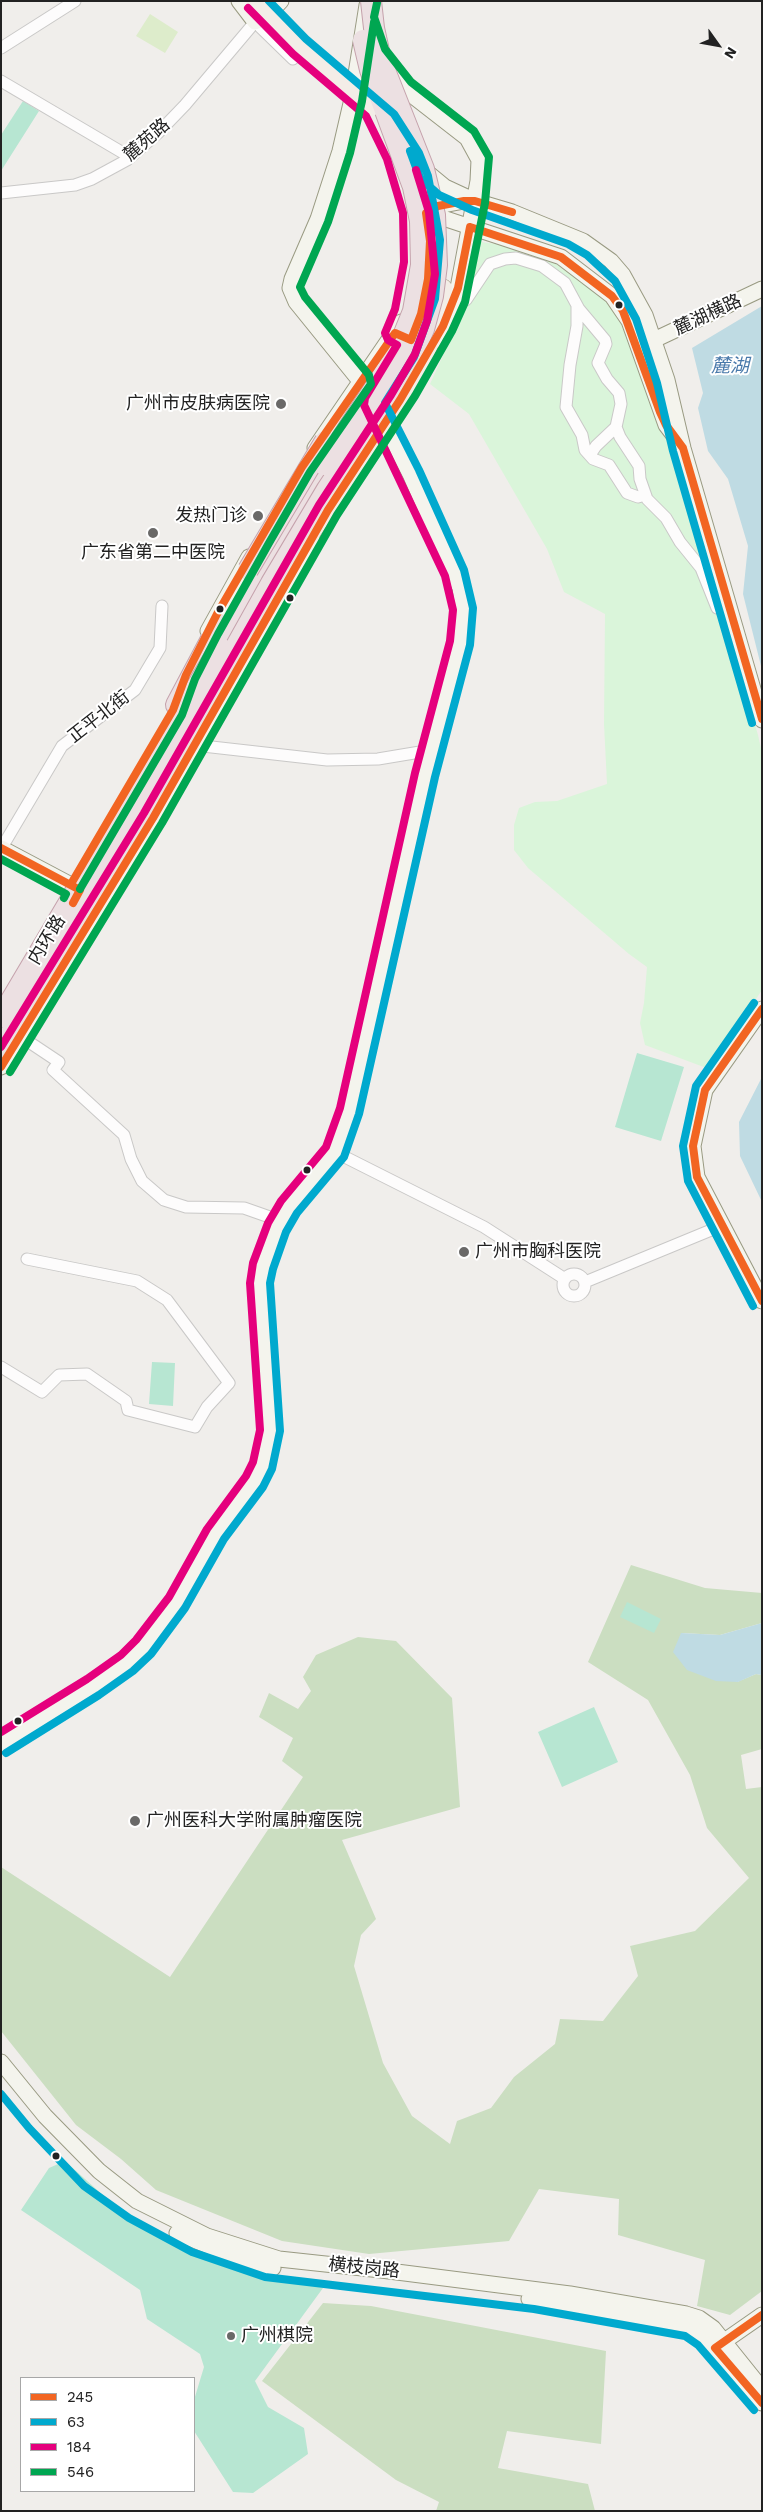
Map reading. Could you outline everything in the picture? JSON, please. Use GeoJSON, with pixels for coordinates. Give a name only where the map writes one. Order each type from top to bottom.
{"type":"FeatureCollection","features":[{"type":"Feature","properties":{"kind":"highway","name":"内环路"},"geometry":{"type":"LineString","coordinates":[[1,1049],[160,782],[271,583],[327,489],[404,373],[419,344],[429,313],[436,280],[438,248],[435,215],[422,163],[381,60],[374,28],[365,7]]}},
{"type":"Feature","properties":{"kind":"highway","name":"内环路"},"geometry":{"type":"LineString","coordinates":[[1,1016],[152,763],[291,519],[324,465],[388,369],[405,335],[418,287],[421,243],[416,199],[406,166],[370,70],[359,25],[365,7]]}},
{"type":"Feature","properties":{"kind":"highway"},"geometry":{"type":"LineString","coordinates":[[173,710],[248,570],[320,449],[400,329],[418,287]]}},
{"type":"Feature","properties":{"kind":"main road"},"geometry":{"type":"LineString","coordinates":[[239,1],[255,22],[264,19],[281,1]]}},
{"type":"Feature","properties":{"kind":"main road"},"geometry":{"type":"LineString","coordinates":[[169,750],[285,537],[374,403],[411,340],[421,314],[428,279],[430,241],[428,173],[418,148],[409,133],[299,46],[255,1]]}},
{"type":"Feature","properties":{"kind":"main road"},"geometry":{"type":"LineString","coordinates":[[269,1],[374,105],[393,128],[410,157],[444,255],[443,293],[434,331],[424,358]]}},
{"type":"Feature","properties":{"kind":"main road"},"geometry":{"type":"LineString","coordinates":[[1,1744],[93,1687],[127,1663],[144,1647],[177,1602],[216,1534],[255,1481],[263,1465],[270,1431],[260,1282],[269,1248],[289,1207],[335,1152],[356,1086],[432,750],[460,643],[462,597],[455,573],[435,526],[374,403],[361,382],[296,302],[290,288],[327,193],[340,151],[355,86],[367,1]]}},
{"type":"Feature","properties":{"kind":"main road"},"geometry":{"type":"LineString","coordinates":[[1,1021],[169,750],[261,607],[385,423],[443,326],[455,299],[475,201],[479,160],[467,138],[404,89],[381,60]]}},
{"type":"Feature","properties":{"kind":"main road"},"geometry":{"type":"LineString","coordinates":[[355,86],[368,80],[404,89]]}},
{"type":"Feature","properties":{"kind":"main road"},"geometry":{"type":"LineString","coordinates":[[428,173],[454,191],[475,201],[560,230],[593,247],[623,275],[636,296],[654,340],[667,380],[683,448],[762,720]]}},
{"type":"Feature","properties":{"kind":"main road"},"geometry":{"type":"LineString","coordinates":[[454,191],[471,189],[478,181]]}},
{"type":"Feature","properties":{"kind":"main road"},"geometry":{"type":"LineString","coordinates":[[429,212],[475,201]]}},
{"type":"Feature","properties":{"kind":"main road"},"geometry":{"type":"LineString","coordinates":[[429,212],[561,257],[612,296],[629,322],[666,425],[683,448]]}},
{"type":"Feature","properties":{"kind":"main road"},"geometry":{"type":"LineString","coordinates":[[1,1044],[173,710],[186,675],[233,585],[297,475],[395,333],[405,312],[412,280],[414,254],[429,212]]}},
{"type":"Feature","properties":{"kind":"main road","name":"麓湖横路"},"geometry":{"type":"LineString","coordinates":[[654,340],[762,289]]}},
{"type":"Feature","properties":{"kind":"main road"},"geometry":{"type":"LineString","coordinates":[[346,364],[361,365],[378,358]]}},
{"type":"Feature","properties":{"kind":"main road"},"geometry":{"type":"LineString","coordinates":[[1,1067],[98,910],[177,776],[328,510]]}},
{"type":"Feature","properties":{"kind":"main road"},"geometry":{"type":"LineString","coordinates":[[173,710],[169,750],[177,776]]}},
{"type":"Feature","properties":{"kind":"main road"},"geometry":{"type":"LineString","coordinates":[[1,849],[81,890]]}},
{"type":"Feature","properties":{"kind":"main road"},"geometry":{"type":"LineString","coordinates":[[1,1001],[81,890]]}},
{"type":"Feature","properties":{"kind":"main road"},"geometry":{"type":"LineString","coordinates":[[762,1009],[705,1090],[693,1146],[697,1177],[721,1226],[762,1300]]}},
{"type":"Feature","properties":{"kind":"main road","name":"横枝岗路"},"geometry":{"type":"LineString","coordinates":[[1,2062],[64,2136],[118,2187],[160,2214],[227,2244],[279,2259],[570,2294],[686,2314],[706,2322],[719,2344],[762,2403]]}},
{"type":"Feature","properties":{"kind":"main road","name":"横枝岗路"},"geometry":{"type":"LineString","coordinates":[[1,2078],[57,2144],[104,2189],[134,2210],[161,2225],[226,2254],[274,2268],[535,2299],[676,2324],[697,2331],[719,2344],[762,2389]]}},
{"type":"Feature","properties":{"kind":"main road"},"geometry":{"type":"LineString","coordinates":[[719,2344],[762,2315]]}},
{"type":"Feature","properties":{"kind":"street"},"geometry":{"type":"LineString","coordinates":[[1,48],[75,1]]}},
{"type":"Feature","properties":{"kind":"street"},"geometry":{"type":"LineString","coordinates":[[255,22],[293,59]]}},
{"type":"Feature","properties":{"kind":"street","name":"麓苑路"},"geometry":{"type":"LineString","coordinates":[[1,193],[56,189],[75,185],[92,179],[130,157],[159,132],[185,105],[255,22]]}},
{"type":"Feature","properties":{"kind":"street"},"geometry":{"type":"LineString","coordinates":[[1,81],[130,157]]}},
{"type":"Feature","properties":{"kind":"street"},"geometry":{"type":"LineString","coordinates":[[466,300],[490,264],[498,260],[516,258],[542,266],[565,282],[577,306],[605,340],[606,344],[598,363],[618,393],[621,404],[616,427],[620,437],[639,466],[645,495],[666,518],[680,542],[701,568],[717,608]]}},
{"type":"Feature","properties":{"kind":"street"},"geometry":{"type":"LineString","coordinates":[[577,306],[577,326],[570,365],[566,407],[582,435],[585,450],[614,470],[628,493],[638,497],[645,495]]}},
{"type":"Feature","properties":{"kind":"street"},"geometry":{"type":"LineString","coordinates":[[395,333],[411,340]]}},
{"type":"Feature","properties":{"kind":"street"},"geometry":{"type":"LineString","coordinates":[[590,455],[596,446],[616,427]]}},
{"type":"Feature","properties":{"kind":"street","name":"正平北街"},"geometry":{"type":"LineString","coordinates":[[1,849],[62,746],[135,690],[160,648],[162,606]]}},
{"type":"Feature","properties":{"kind":"street"},"geometry":{"type":"LineString","coordinates":[[194,745],[327,760],[378,759],[432,750]]}},
{"type":"Feature","properties":{"kind":"street"},"geometry":{"type":"LineString","coordinates":[[20,1036],[58,1062],[53,1070],[124,1135],[131,1159],[142,1181],[164,1200],[186,1207],[244,1208],[281,1222]]}},
{"type":"Feature","properties":{"kind":"street"},"geometry":{"type":"LineString","coordinates":[[335,1152],[484,1227],[565,1280]]}},
{"type":"Feature","properties":{"kind":"street"},"geometry":{"type":"LineString","coordinates":[[585,1282],[721,1226]]}},
{"type":"Feature","properties":{"kind":"street"},"geometry":{"type":"LineString","coordinates":[[1,1367],[42,1392],[59,1375],[87,1374],[126,1401],[128,1410],[195,1427],[207,1408],[229,1383],[167,1300],[137,1281],[27,1259]]}},
{"type":"Feature","properties":{"kind":"street"},"geometry":{"type":"LineString","coordinates":[[570,1275],[577,1275],[585,1282],[582,1293],[573,1296],[564,1290],[565,1280],[570,1275]]}},
{"type":"Feature","properties":{"kind":"green space"},"geometry":{"type":"Polygon","coordinates":[[[150,14],[178,32],[165,53],[136,36],[150,14]]]}},
{"type":"Feature","properties":{"kind":"green space"},"geometry":{"type":"Polygon","coordinates":[[[23,101],[39,111],[1,171],[1,135],[23,101]]]}},
{"type":"Feature","properties":{"kind":"green space"},"geometry":{"type":"Polygon","coordinates":[[[481,242],[505,245],[544,256],[607,298],[637,335],[665,413],[758,735],[762,753],[762,990],[709,1069],[645,1045],[640,1023],[647,967],[629,954],[528,868],[514,850],[514,825],[519,808],[535,802],[557,801],[607,784],[604,724],[605,614],[564,592],[547,549],[469,414],[430,384],[456,327],[470,271],[481,242]]]}},
{"type":"Feature","properties":{"kind":"green space"},"geometry":{"type":"Polygon","coordinates":[[[637,1053],[684,1067],[661,1141],[615,1127],[637,1053]]]}},
{"type":"Feature","properties":{"kind":"green space"},"geometry":{"type":"Polygon","coordinates":[[[152,1362],[175,1363],[173,1406],[149,1404],[152,1362]]]}},
{"type":"Feature","properties":{"kind":"green space"},"geometry":{"type":"Polygon","coordinates":[[[631,1565],[705,1588],[762,1593],[762,1623],[720,1635],[681,1633],[737,1682],[756,1674],[762,1675],[762,1749],[741,1755],[746,1789],[762,1787],[762,2291],[730,2315],[697,2306],[705,2260],[618,2235],[619,2199],[539,2189],[509,2241],[369,2254],[282,2241],[156,2190],[121,2159],[76,2125],[1,2031],[1,1867],[170,1977],[303,1777],[282,1761],[293,1738],[259,1717],[269,1693],[298,1709],[311,1691],[303,1677],[316,1655],[358,1637],[396,1641],[452,1698],[460,1807],[342,1840],[376,1919],[361,1935],[354,1966],[383,2063],[412,2116],[450,2144],[457,2121],[491,2108],[514,2077],[555,2044],[560,2019],[603,2021],[638,1976],[630,1946],[695,1931],[749,1878],[707,1828],[690,1775],[648,1700],[588,1662],[631,1565]]]}},
{"type":"Feature","properties":{"kind":"green space"},"geometry":{"type":"Polygon","coordinates":[[[627,1602],[661,1619],[654,1633],[620,1617],[627,1602]]]}},
{"type":"Feature","properties":{"kind":"green space"},"geometry":{"type":"Polygon","coordinates":[[[594,1707],[618,1762],[562,1787],[538,1732],[594,1707]]]}},
{"type":"Feature","properties":{"kind":"green space","name":"广州棋院"},"geometry":{"type":"Polygon","coordinates":[[[65,2161],[115,2206],[210,2260],[323,2288],[255,2381],[268,2407],[304,2428],[308,2454],[253,2493],[233,2492],[195,2433],[195,2397],[204,2367],[200,2354],[147,2319],[140,2290],[21,2210],[49,2168],[65,2161]]]}},
{"type":"Feature","properties":{"kind":"green space"},"geometry":{"type":"Polygon","coordinates":[[[323,2303],[371,2306],[606,2351],[601,2444],[507,2431],[498,2468],[588,2484],[595,2511],[436,2511],[439,2502],[396,2480],[262,2381],[323,2303]]]}},
{"type":"Feature","properties":{"kind":"water","name":"麓湖"},"geometry":{"type":"Polygon","coordinates":[[[762,306],[762,670],[743,594],[748,546],[728,479],[708,451],[698,408],[703,393],[692,348],[762,306]]]}},
{"type":"Feature","properties":{"kind":"water"},"geometry":{"type":"Polygon","coordinates":[[[762,1077],[762,1202],[740,1156],[739,1122],[762,1077]]]}},
{"type":"Feature","properties":{"kind":"water"},"geometry":{"type":"Polygon","coordinates":[[[762,1623],[762,1675],[756,1674],[738,1682],[716,1681],[687,1670],[673,1652],[681,1633],[720,1635],[762,1623]]]}},
{"type":"Feature","properties":{"kind":"transit line","name":"63"},"geometry":{"type":"LineString","coordinates":[[6,1753],[99,1695],[133,1671],[151,1654],[185,1608],[224,1539],[263,1487],[272,1469],[280,1431],[270,1283],[273,1269],[286,1232],[297,1213],[344,1157],[359,1114],[435,777],[470,645],[473,608],[464,570],[419,470],[385,403],[414,357],[435,299],[440,240],[428,176],[419,153],[394,114],[306,39],[269,1]]}},
{"type":"Feature","properties":{"kind":"transit line","name":"546"},"geometry":{"type":"LineString","coordinates":[[10,1072],[162,823],[337,515],[415,396],[452,331],[465,302],[485,203],[489,157],[474,131],[411,82],[385,49],[374,17],[377,3]]}},
{"type":"Feature","properties":{"kind":"transit line","name":"184"},"geometry":{"type":"LineString","coordinates":[[1,1732],[87,1679],[121,1655],[136,1640],[169,1597],[207,1529],[246,1476],[253,1462],[260,1430],[250,1283],[253,1263],[268,1223],[281,1201],[326,1147],[340,1108],[415,773],[450,641],[453,610],[445,576],[364,405],[365,398],[397,345],[388,340],[385,333],[395,309],[404,262],[403,213],[387,159],[366,116],[293,54],[248,8]]}},
{"type":"Feature","properties":{"kind":"transit line","name":"546"},"geometry":{"type":"LineString","coordinates":[[80,889],[182,715],[195,679],[269,543],[310,472],[371,384],[369,375],[305,297],[300,287],[328,222],[350,153],[362,101],[374,22]]}},
{"type":"Feature","properties":{"kind":"transit line","name":"63"},"geometry":{"type":"LineString","coordinates":[[410,151],[420,178],[439,195],[472,210],[568,244],[587,255],[615,281],[636,319],[657,383],[673,451],[752,723]]}},
{"type":"Feature","properties":{"kind":"transit line","name":"184"},"geometry":{"type":"LineString","coordinates":[[1,1047],[144,813],[319,505],[391,395],[415,354],[427,321],[435,274],[429,212],[416,170]]}},
{"type":"Feature","properties":{"kind":"transit line","name":"245"},"geometry":{"type":"LineString","coordinates":[[71,884],[173,710],[186,675],[217,614],[302,467],[395,333],[411,340],[421,314],[428,279],[430,241],[426,213],[438,206],[464,201],[475,201],[512,212]]}},
{"type":"Feature","properties":{"kind":"transit line","name":"245"},"geometry":{"type":"LineString","coordinates":[[1,1067],[153,818],[328,510],[400,400],[443,326],[458,288],[470,227],[561,257],[612,296],[623,311],[660,412],[666,425],[683,448],[762,719]]}},
{"type":"Feature","properties":{"kind":"transit line","name":"245"},"geometry":{"type":"LineString","coordinates":[[1,848],[80,890],[73,903]]}},
{"type":"Feature","properties":{"kind":"transit line","name":"546"},"geometry":{"type":"LineString","coordinates":[[1,859],[66,894],[64,898]]}},
{"type":"Feature","properties":{"kind":"transit line","name":"63"},"geometry":{"type":"LineString","coordinates":[[753,1306],[688,1181],[683,1146],[696,1086],[754,1003]]}},
{"type":"Feature","properties":{"kind":"transit line","name":"245"},"geometry":{"type":"LineString","coordinates":[[762,1009],[705,1090],[693,1146],[697,1177],[762,1301]]}},
{"type":"Feature","properties":{"kind":"transit line","name":"63"},"geometry":{"type":"LineString","coordinates":[[1,2094],[29,2128],[84,2186],[129,2218],[192,2252],[265,2277],[534,2309],[685,2336],[698,2345],[754,2410]]}},
{"type":"Feature","properties":{"kind":"transit line","name":"245"},"geometry":{"type":"LineString","coordinates":[[762,2315],[715,2348],[762,2403]]}},
{"type":"Feature","properties":{"kind":"place","name":"广州市皮肤病医院"},"geometry":{"type":"Point","coordinates":[281,404]}},
{"type":"Feature","properties":{"kind":"place","name":"发热门诊"},"geometry":{"type":"Point","coordinates":[258,516]}},
{"type":"Feature","properties":{"kind":"place","name":"广东省第二中医院"},"geometry":{"type":"Point","coordinates":[153,533]}},
{"type":"Feature","properties":{"kind":"place","name":"广州市胸科医院"},"geometry":{"type":"Point","coordinates":[464,1252]}},
{"type":"Feature","properties":{"kind":"place","name":"广州医科大学附属肿瘤医院"},"geometry":{"type":"Point","coordinates":[135,1821]}},
{"type":"Feature","properties":{"kind":"place","name":"广州棋院"},"geometry":{"type":"Point","coordinates":[231,2336]}}]}
